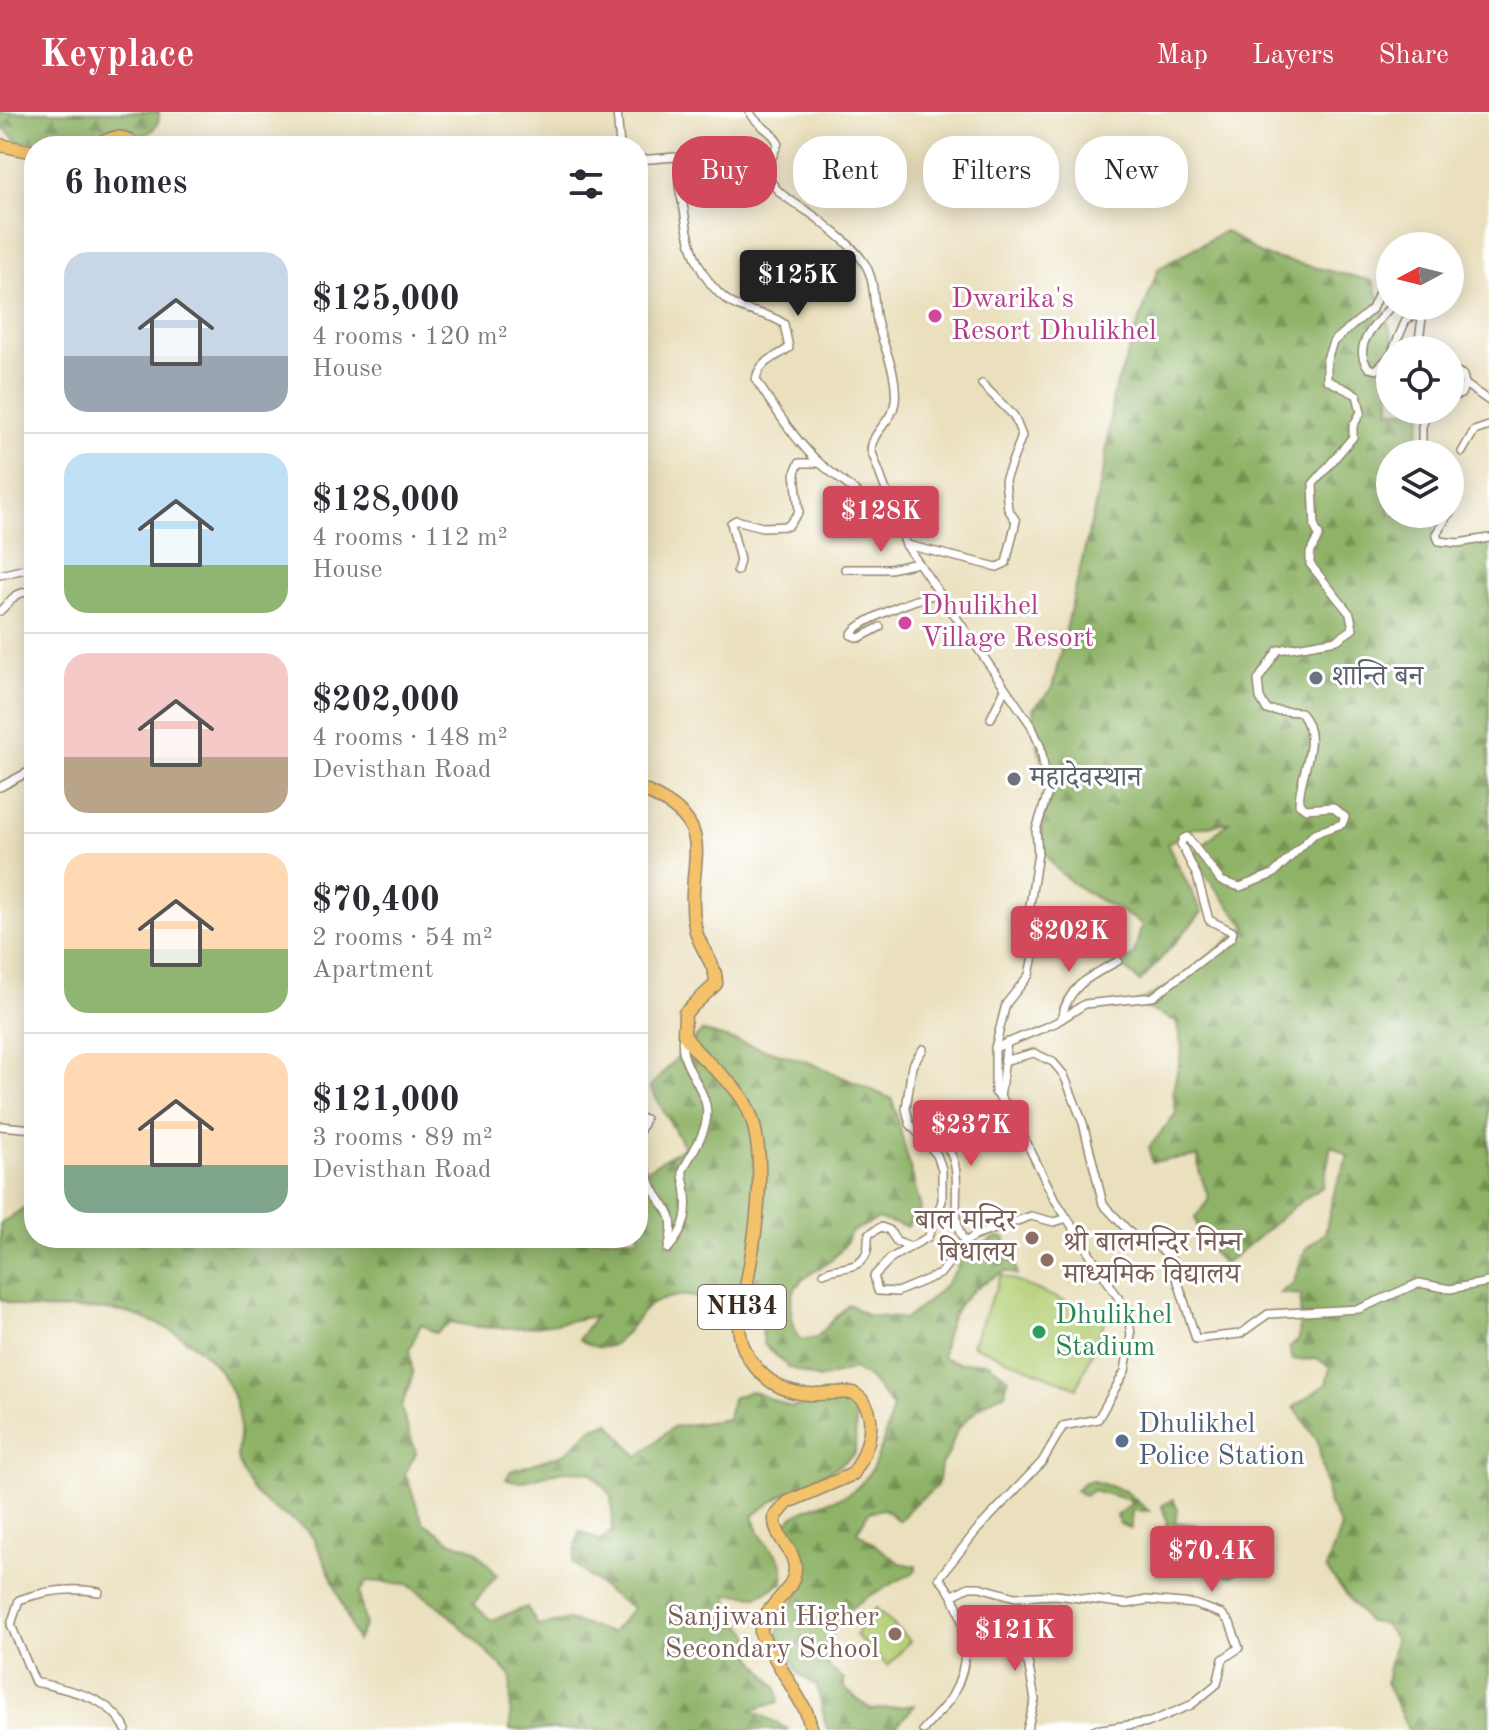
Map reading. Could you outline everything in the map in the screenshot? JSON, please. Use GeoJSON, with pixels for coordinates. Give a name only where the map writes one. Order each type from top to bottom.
{"type":"FeatureCollection","features":[{"type":"Feature","properties":{"kind":"highway"},"geometry":{"type":"LineString","coordinates":[[0,145],[24,150]]}},
{"type":"Feature","properties":{"kind":"highway"},"geometry":{"type":"LineString","coordinates":[[648,794],[678,810],[689,823],[698,845],[695,929],[715,970],[716,984],[685,1013],[684,1034]]}},
{"type":"Feature","properties":{"kind":"highway","name":"NH34"},"geometry":{"type":"LineString","coordinates":[[684,1034],[746,1104],[756,1142],[755,1245],[739,1323],[746,1351],[769,1381],[810,1394],[853,1393],[866,1405],[869,1417],[868,1444],[853,1474],[788,1502],[775,1517],[776,1530],[794,1560],[795,1570],[787,1589],[764,1617],[761,1634],[806,1711],[812,1730]]}},
{"type":"Feature","properties":{"kind":"street"},"geometry":{"type":"LineString","coordinates":[[617,112],[619,136]]}},
{"type":"Feature","properties":{"kind":"street"},"geometry":{"type":"LineString","coordinates":[[750,112],[754,120],[774,134],[778,143],[766,171],[768,178],[789,201],[819,219],[856,252],[873,282],[879,327],[890,355],[895,400],[886,423],[871,439],[871,450],[906,545],[1005,689],[1041,748],[1048,793],[1036,830],[1029,975],[1006,1004],[995,1048],[992,1081],[1068,1218],[1128,1313],[1131,1335],[1125,1371],[1098,1419],[1082,1425],[1063,1426],[1042,1462],[977,1530],[939,1578],[953,1595],[965,1638],[963,1663],[952,1697],[923,1730]]}},
{"type":"Feature","properties":{"kind":"street"},"geometry":{"type":"LineString","coordinates":[[648,159],[675,157],[682,161],[679,184],[687,241],[696,261],[716,290],[741,309],[772,315],[784,324],[789,348],[769,359],[759,369],[756,380],[779,410],[791,433],[818,463],[876,505],[900,530]]}},
{"type":"Feature","properties":{"kind":"street"},"geometry":{"type":"LineString","coordinates":[[995,1048],[1061,1019],[1085,1004],[1153,997],[1231,938],[1233,932],[1209,920],[1197,876],[1181,844],[1183,839],[1187,837],[1221,881],[1240,887],[1273,874],[1315,833],[1342,824],[1345,817],[1332,807],[1306,809],[1299,804],[1301,774],[1313,750],[1307,721],[1300,712],[1267,710],[1260,698],[1258,680],[1278,650],[1337,640],[1353,629],[1350,614],[1310,564],[1310,553],[1319,535],[1312,493],[1322,473],[1353,437],[1353,426],[1361,412],[1357,395],[1327,380],[1327,359],[1333,342],[1372,309],[1376,300]]}},
{"type":"Feature","properties":{"kind":"street"},"geometry":{"type":"LineString","coordinates":[[1399,336],[1406,320],[1417,314],[1422,319],[1419,336]]}},
{"type":"Feature","properties":{"kind":"street"},"geometry":{"type":"LineString","coordinates":[[1376,370],[1369,368],[1362,348],[1366,336],[1379,320]]}},
{"type":"Feature","properties":{"kind":"street"},"geometry":{"type":"LineString","coordinates":[[1464,380],[1465,384],[1489,401]]}},
{"type":"Feature","properties":{"kind":"street"},"geometry":{"type":"LineString","coordinates":[[906,545],[997,567],[1006,563],[1016,521],[1008,509],[1005,480],[1022,436],[1014,416],[982,384]]}},
{"type":"Feature","properties":{"kind":"street"},"geometry":{"type":"LineString","coordinates":[[1464,448],[1474,431],[1489,426]]}},
{"type":"Feature","properties":{"kind":"street"},"geometry":{"type":"LineString","coordinates":[[737,571],[740,560],[731,523],[736,520],[762,527],[788,526],[799,512],[795,472],[799,463],[818,463]]}},
{"type":"Feature","properties":{"kind":"street"},"geometry":{"type":"LineString","coordinates":[[1440,528],[1436,534],[1439,541],[1458,543],[1489,538]]}},
{"type":"Feature","properties":{"kind":"street"},"geometry":{"type":"LineString","coordinates":[[845,569],[890,569],[918,563]]}},
{"type":"Feature","properties":{"kind":"street"},"geometry":{"type":"LineString","coordinates":[[0,575],[24,569]]}},
{"type":"Feature","properties":{"kind":"street"},"geometry":{"type":"LineString","coordinates":[[0,611],[16,595],[24,592]]}},
{"type":"Feature","properties":{"kind":"street"},"geometry":{"type":"LineString","coordinates":[[880,627],[859,638],[851,635],[855,628],[893,608],[938,594]]}},
{"type":"Feature","properties":{"kind":"street"},"geometry":{"type":"LineString","coordinates":[[991,718],[1005,689]]}},
{"type":"Feature","properties":{"kind":"street"},"geometry":{"type":"LineString","coordinates":[[0,787],[24,774]]}},
{"type":"Feature","properties":{"kind":"street"},"geometry":{"type":"LineString","coordinates":[[1061,1019],[1064,1002],[1072,991],[1118,961]]}},
{"type":"Feature","properties":{"kind":"street"},"geometry":{"type":"LineString","coordinates":[[648,1174],[653,1189],[670,1209],[672,1234],[668,1249],[683,1233],[682,1170],[704,1127],[707,1110],[686,1064],[681,1047],[684,1034]]}},
{"type":"Feature","properties":{"kind":"street"},"geometry":{"type":"LineString","coordinates":[[1000,1098],[1007,1042]]}},
{"type":"Feature","properties":{"kind":"street"},"geometry":{"type":"LineString","coordinates":[[923,1049],[912,1066],[906,1109],[910,1124],[937,1155],[942,1169],[942,1201],[932,1231],[891,1258],[874,1276],[878,1291],[897,1292],[940,1274],[965,1242],[1031,1216],[1054,1222],[1068,1218]]}},
{"type":"Feature","properties":{"kind":"street"},"geometry":{"type":"LineString","coordinates":[[1007,1060],[1034,1053],[1060,1067],[1083,1123],[1103,1204],[1137,1240],[1157,1246],[1170,1256],[1196,1339],[1240,1334],[1268,1314],[1359,1309],[1419,1283],[1450,1289],[1489,1282]]}},
{"type":"Feature","properties":{"kind":"street"},"geometry":{"type":"LineString","coordinates":[[923,1125],[947,1147],[955,1165],[959,1231],[965,1242]]}},
{"type":"Feature","properties":{"kind":"street"},"geometry":{"type":"LineString","coordinates":[[0,1126],[24,1128]]}},
{"type":"Feature","properties":{"kind":"street"},"geometry":{"type":"LineString","coordinates":[[824,1273],[831,1269],[842,1270],[860,1260],[866,1254],[869,1234],[881,1227],[889,1230],[897,1242],[911,1247]]}},
{"type":"Feature","properties":{"kind":"street"},"geometry":{"type":"LineString","coordinates":[[953,1595],[969,1587],[1015,1597],[1056,1595],[1127,1604],[1147,1600],[1194,1604],[1222,1614],[1230,1623],[1239,1648],[1223,1659],[1217,1684],[1201,1699],[1171,1716],[1094,1730]]}},
{"type":"Feature","properties":{"kind":"street"},"geometry":{"type":"LineString","coordinates":[[99,1592],[80,1589],[41,1592],[19,1600],[11,1625],[35,1682],[80,1693],[107,1706],[126,1730]]}},
{"type":"Feature","properties":{"kind":"street"},"geometry":{"type":"LineString","coordinates":[[965,1638],[996,1637],[1013,1624]]}},
{"type":"Feature","properties":{"kind":"street"},"geometry":{"type":"LineString","coordinates":[[996,1637],[1004,1650],[1028,1662],[1032,1669],[1035,1700],[1027,1730]]}},
{"type":"Feature","properties":{"kind":"green space"},"geometry":{"type":"Polygon","coordinates":[[[0,112],[159,112],[156,126],[144,136],[120,130],[104,136],[24,136],[24,142],[17,141],[0,124],[0,112]]]}},
{"type":"Feature","properties":{"kind":"green space"},"geometry":{"type":"Polygon","coordinates":[[[1225,231],[1262,255],[1373,281],[1376,320],[1387,320],[1393,336],[1376,336],[1376,424],[1420,424],[1419,440],[1376,440],[1376,528],[1433,528],[1436,545],[1489,541],[1489,1730],[1408,1730],[1386,1682],[1395,1640],[1384,1624],[1368,1622],[1326,1569],[1341,1527],[1329,1505],[1318,1442],[1294,1407],[1326,1384],[1330,1367],[1318,1359],[1293,1360],[1289,1347],[1299,1340],[1301,1295],[1280,1293],[1293,1283],[1306,1248],[1325,1233],[1335,1189],[1348,1156],[1331,1145],[1323,1187],[1224,1264],[1201,1241],[1195,1218],[1209,1199],[1199,1170],[1198,1156],[1152,1162],[1149,1148],[1176,1113],[1173,1091],[1182,1048],[1176,1021],[1136,1004],[1176,982],[1243,929],[1251,933],[1190,856],[1229,822],[1191,829],[1167,844],[1202,912],[1140,982],[1122,966],[1134,954],[1142,924],[1065,876],[1051,861],[1043,843],[1042,823],[1051,798],[1037,743],[1033,709],[1052,688],[1105,463],[1113,395],[1158,269],[1225,231]]]}},
{"type":"Feature","properties":{"kind":"green space"},"geometry":{"type":"Polygon","coordinates":[[[702,1031],[808,1062],[892,1099],[921,1209],[907,1227],[878,1219],[851,1232],[843,1248],[831,1260],[797,1285],[792,1298],[792,1315],[799,1340],[817,1337],[849,1304],[866,1315],[905,1319],[947,1283],[963,1254],[997,1237],[1006,1238],[1002,1254],[1016,1266],[1017,1275],[1006,1271],[969,1294],[953,1315],[942,1357],[959,1363],[987,1362],[1008,1378],[1005,1394],[984,1404],[959,1429],[949,1454],[941,1464],[937,1484],[899,1521],[884,1509],[869,1512],[857,1532],[900,1563],[916,1566],[916,1571],[854,1606],[842,1617],[829,1647],[829,1668],[844,1679],[844,1688],[871,1710],[915,1705],[893,1730],[827,1730],[817,1686],[799,1674],[777,1634],[800,1589],[805,1562],[793,1549],[785,1523],[804,1510],[853,1491],[863,1482],[877,1459],[893,1407],[871,1380],[854,1369],[819,1379],[788,1367],[764,1344],[758,1304],[733,1308],[713,1305],[690,1296],[669,1298],[646,1308],[624,1336],[605,1347],[593,1346],[579,1339],[595,1316],[506,1328],[451,1322],[435,1333],[421,1324],[409,1350],[413,1374],[401,1408],[416,1453],[405,1473],[423,1522],[450,1541],[476,1550],[497,1575],[473,1604],[491,1620],[527,1607],[538,1626],[568,1620],[612,1633],[633,1608],[573,1563],[580,1531],[600,1541],[613,1530],[611,1495],[591,1472],[562,1471],[521,1482],[506,1479],[511,1471],[566,1453],[591,1429],[609,1422],[638,1457],[673,1427],[728,1419],[732,1398],[751,1391],[791,1407],[842,1397],[856,1412],[855,1453],[753,1516],[761,1536],[782,1563],[783,1583],[758,1596],[727,1594],[730,1610],[750,1635],[752,1656],[777,1689],[779,1702],[752,1710],[789,1730],[510,1730],[511,1676],[443,1609],[407,1584],[367,1581],[359,1593],[365,1624],[357,1641],[312,1537],[307,1530],[255,1494],[243,1475],[237,1460],[239,1424],[228,1385],[218,1369],[190,1342],[156,1323],[120,1312],[33,1308],[0,1299],[0,1224],[24,1208],[24,1248],[648,1248],[648,1169],[684,1147],[650,1087],[702,1031]]]}},
{"type":"Feature","properties":{"kind":"green space","name":"Dhulikhel Stadium"},"geometry":{"type":"Polygon","coordinates":[[[1001,1275],[1106,1318],[1077,1388],[972,1345],[1001,1275]]]}},
{"type":"Feature","properties":{"kind":"green space"},"geometry":{"type":"Polygon","coordinates":[[[1093,1481],[1125,1491],[1149,1511],[1132,1510],[1131,1529],[1120,1524],[1116,1516],[1131,1504],[1129,1500],[1093,1490],[1085,1496],[1076,1490],[1084,1482],[1093,1481]]]}},
{"type":"Feature","properties":{"kind":"green space"},"geometry":{"type":"Polygon","coordinates":[[[1173,1499],[1178,1510],[1175,1522],[1196,1525],[1207,1540],[1215,1537],[1235,1547],[1245,1547],[1240,1569],[1233,1576],[1226,1575],[1223,1563],[1203,1568],[1187,1546],[1163,1537],[1167,1521],[1162,1506],[1173,1499]]]}},
{"type":"Feature","properties":{"kind":"green space"},"geometry":{"type":"Polygon","coordinates":[[[876,1608],[910,1641],[888,1666],[855,1635],[876,1608]]]}},
{"type":"Feature","properties":{"kind":"place","name":"Dwarika's Resort Dhulikhel"},"geometry":{"type":"Point","coordinates":[935,316]}},
{"type":"Feature","properties":{"kind":"place","name":"Dhulikhel Village Resort"},"geometry":{"type":"Point","coordinates":[905,623]}},
{"type":"Feature","properties":{"kind":"place","name":"शान्ति बन"},"geometry":{"type":"Point","coordinates":[1316,678]}},
{"type":"Feature","properties":{"kind":"place","name":"महादेवस्थान"},"geometry":{"type":"Point","coordinates":[1014,779]}},
{"type":"Feature","properties":{"kind":"place","name":"बाल मन्दिर बिधालय"},"geometry":{"type":"Point","coordinates":[1032,1238]}},
{"type":"Feature","properties":{"kind":"place","name":"श्री बालमन्दिर निम्न माध्यमिक विद्यालय"},"geometry":{"type":"Point","coordinates":[1047,1260]}},
{"type":"Feature","properties":{"kind":"place","name":"Dhulikhel Stadium"},"geometry":{"type":"Point","coordinates":[1039,1332]}},
{"type":"Feature","properties":{"kind":"place","name":"Dhulikhel Police Station"},"geometry":{"type":"Point","coordinates":[1122,1441]}},
{"type":"Feature","properties":{"kind":"place","name":"Sanjiwani Higher Secondary School"},"geometry":{"type":"Point","coordinates":[895,1634]}}]}
